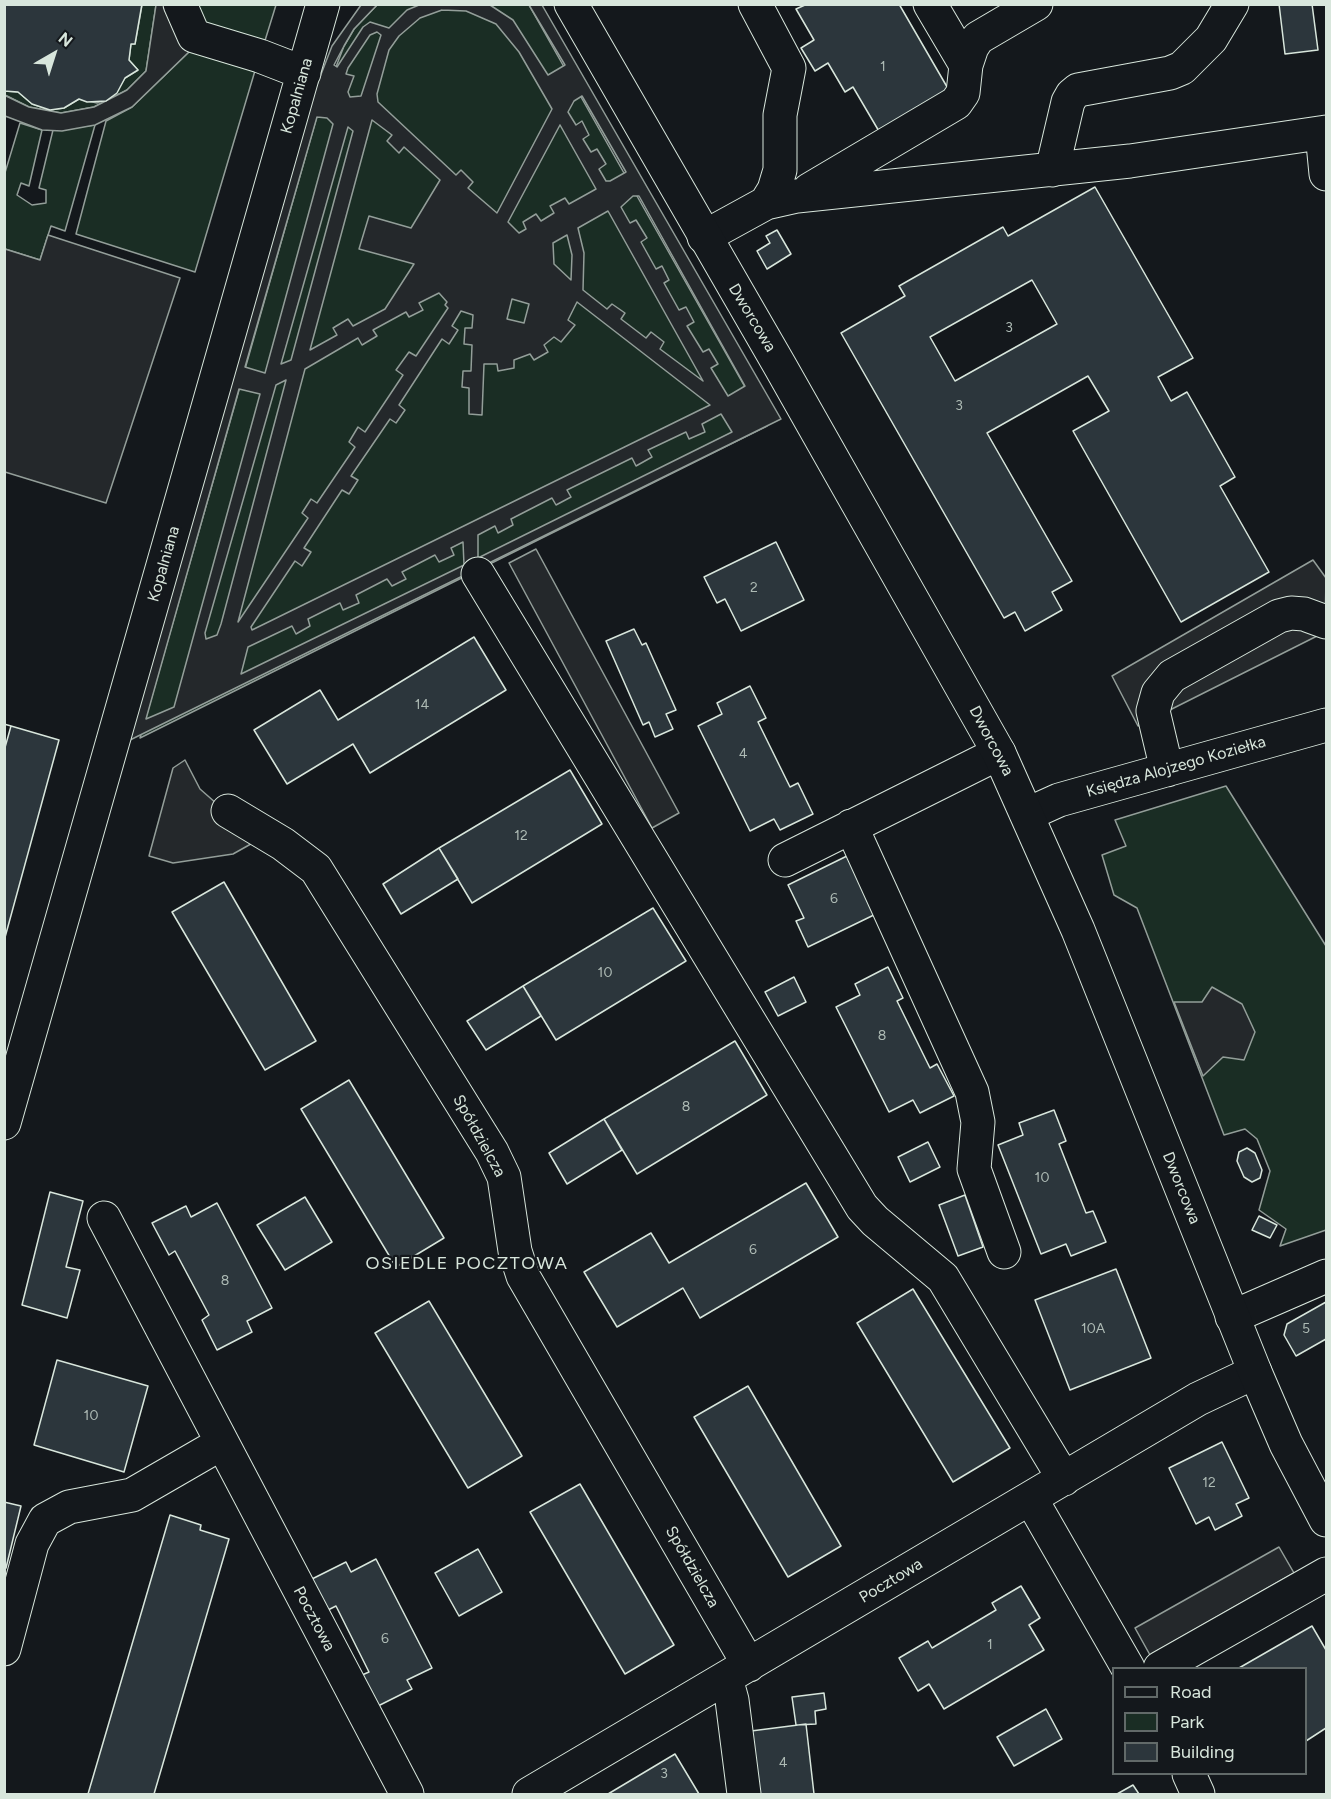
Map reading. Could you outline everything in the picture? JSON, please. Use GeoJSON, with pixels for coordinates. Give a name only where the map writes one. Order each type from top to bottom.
{"type":"FeatureCollection","features":[{"type":"Feature","properties":{"kind":"street"},"geometry":{"type":"LineString","coordinates":[[180,4],[194,36],[260,56],[304,73]]}},
{"type":"Feature","properties":{"kind":"street"},"geometry":{"type":"LineString","coordinates":[[320,17],[339,4]]}},
{"type":"Feature","properties":{"kind":"street","name":"Dworcowa"},"geometry":{"type":"LineString","coordinates":[[571,4],[780,366],[999,753],[1028,814],[1132,1063],[1255,1372],[1286,1444],[1326,1520]]}},
{"type":"Feature","properties":{"kind":"street"},"geometry":{"type":"LineString","coordinates":[[755,4],[789,68],[780,115],[780,170],[774,190],[781,200]]}},
{"type":"Feature","properties":{"kind":"street"},"geometry":{"type":"LineString","coordinates":[[930,4],[966,65]]}},
{"type":"Feature","properties":{"kind":"street"},"geometry":{"type":"LineString","coordinates":[[704,237],[863,160],[956,103],[966,82],[966,65],[972,47],[978,38],[1036,4]]}},
{"type":"Feature","properties":{"kind":"street"},"geometry":{"type":"LineString","coordinates":[[1052,170],[1068,102],[1072,95],[1078,90],[1170,73],[1182,68],[1211,39],[1232,4]]}},
{"type":"Feature","properties":{"kind":"street","name":"Kopalniana"},"geometry":{"type":"LineString","coordinates":[[4,1123],[320,17]]}},
{"type":"Feature","properties":{"kind":"street"},"geometry":{"type":"LineString","coordinates":[[781,200],[1052,170],[1324,132],[1326,174]]}},
{"type":"Feature","properties":{"kind":"street"},"geometry":{"type":"LineString","coordinates":[[478,574],[862,1207],[875,1221],[926,1261],[943,1278],[1064,1479]]}},
{"type":"Feature","properties":{"kind":"street"},"geometry":{"type":"LineString","coordinates":[[1167,770],[1154,711],[1158,693],[1172,676],[1279,616],[1291,613],[1304,614],[1326,622]]}},
{"type":"Feature","properties":{"kind":"street","name":"Księdza Alojzego Koziełka"},"geometry":{"type":"LineString","coordinates":[[1028,814],[1059,800],[1326,725]]}},
{"type":"Feature","properties":{"kind":"street"},"geometry":{"type":"LineString","coordinates":[[785,860],[999,753]]}},
{"type":"Feature","properties":{"kind":"street","name":"Spółdzielcza"},"geometry":{"type":"LineString","coordinates":[[228,811],[283,844],[316,870],[492,1152],[504,1177],[515,1251],[523,1276],[737,1671],[732,1700],[744,1794]]}},
{"type":"Feature","properties":{"kind":"street"},"geometry":{"type":"LineString","coordinates":[[851,826],[972,1092],[978,1122],[974,1169],[1004,1252]]}},
{"type":"Feature","properties":{"kind":"street","name":"Pocztowa"},"geometry":{"type":"LineString","coordinates":[[104,1218],[407,1794]]}},
{"type":"Feature","properties":{"kind":"street"},"geometry":{"type":"LineString","coordinates":[[1232,1317],[1326,1276]]}},
{"type":"Feature","properties":{"kind":"street","name":"Pocztowa"},"geometry":{"type":"LineString","coordinates":[[529,1794],[1206,1395],[1255,1372]]}},
{"type":"Feature","properties":{"kind":"street"},"geometry":{"type":"LineString","coordinates":[[4,1649],[32,1544],[45,1520],[69,1507],[132,1495],[222,1443]]}},
{"type":"Feature","properties":{"kind":"street"},"geometry":{"type":"LineString","coordinates":[[1030,1499],[1127,1667]]}},
{"type":"Feature","properties":{"kind":"street"},"geometry":{"type":"LineString","coordinates":[[1162,1667],[1326,1574]]}},
{"type":"Feature","properties":{"kind":"street"},"geometry":{"type":"LineString","coordinates":[[1190,1775],[1198,1794]]}},
{"type":"Feature","properties":{"kind":"green space"},"geometry":{"type":"Polygon","coordinates":[[[142,5],[156,5],[146,71],[127,90],[94,107],[61,113],[29,107],[5,95],[5,91],[18,92],[32,104],[50,110],[64,108],[79,99],[97,103],[113,96],[125,78],[138,70],[129,60],[131,44],[135,44],[142,5]]]}},
{"type":"Feature","properties":{"kind":"green space"},"geometry":{"type":"Polygon","coordinates":[[[189,5],[276,5],[263,47],[205,30],[189,5]]]}},
{"type":"Feature","properties":{"kind":"green space"},"geometry":{"type":"Polygon","coordinates":[[[377,5],[529,5],[767,426],[140,738],[317,116],[344,46],[354,29],[377,5]]]}},
{"type":"Feature","properties":{"kind":"green space"},"geometry":{"type":"Polygon","coordinates":[[[192,49],[257,64],[195,272],[76,234],[106,121],[132,107],[192,49]]]}},
{"type":"Feature","properties":{"kind":"green space"},"geometry":{"type":"Polygon","coordinates":[[[20,123],[42,130],[29,186],[21,183],[17,195],[32,205],[46,203],[46,190],[39,188],[53,130],[95,125],[65,231],[51,226],[40,260],[5,249],[4,176],[20,123]]]}},
{"type":"Feature","properties":{"kind":"green space"},"geometry":{"type":"Polygon","coordinates":[[[1226,786],[1326,946],[1326,1230],[1280,1246],[1286,1229],[1259,1210],[1270,1171],[1257,1139],[1245,1129],[1224,1135],[1137,908],[1114,895],[1102,855],[1126,846],[1115,820],[1226,786]]]}},
{"type":"Feature","properties":{"kind":"shaded area"},"geometry":{"type":"Polygon","coordinates":[[[156,5],[189,5],[192,49],[132,107],[95,125],[62,131],[42,130],[5,116],[4,95],[29,107],[61,113],[94,107],[127,90],[146,71],[156,5]]]}},
{"type":"Feature","properties":{"kind":"shaded area"},"geometry":{"type":"Polygon","coordinates":[[[361,5],[377,5],[354,29],[334,65],[337,67],[363,27],[370,22],[389,28],[407,10],[419,5],[490,5],[513,20],[548,75],[565,65],[529,5],[542,5],[781,419],[126,742],[313,95],[332,46],[361,5]],[[442,10],[420,18],[399,36],[389,50],[377,94],[378,102],[456,175],[461,170],[473,182],[468,188],[497,213],[552,109],[519,52],[496,24],[466,11],[442,10]],[[377,32],[370,35],[346,74],[354,76],[348,92],[350,97],[361,96],[381,35],[377,32]],[[582,96],[574,101],[568,112],[576,125],[582,121],[589,135],[583,139],[591,152],[597,149],[606,164],[599,169],[606,181],[626,172],[582,96]],[[317,117],[245,367],[265,373],[333,124],[327,118],[317,117]],[[372,120],[310,350],[337,335],[333,328],[348,319],[353,326],[385,309],[414,264],[359,249],[369,216],[411,228],[440,180],[404,147],[399,153],[387,141],[392,135],[372,120]],[[560,125],[508,222],[519,233],[526,229],[523,222],[536,214],[541,221],[554,213],[550,206],[565,198],[569,204],[596,189],[560,125]],[[348,127],[281,364],[291,360],[353,131],[348,127]],[[633,196],[621,207],[630,223],[636,220],[647,238],[641,242],[656,269],[662,266],[669,280],[664,283],[679,310],[686,307],[694,322],[687,326],[703,352],[709,349],[718,364],[711,368],[728,396],[745,386],[639,196],[633,196]],[[608,211],[578,228],[584,253],[583,290],[607,309],[612,304],[625,313],[621,319],[646,338],[651,332],[664,342],[660,349],[703,381],[608,211]],[[567,235],[553,243],[554,264],[571,280],[572,255],[567,235]],[[439,293],[419,303],[423,310],[409,317],[406,312],[373,330],[377,336],[362,345],[358,338],[305,369],[238,622],[308,518],[302,513],[311,499],[317,503],[355,447],[349,442],[358,427],[365,432],[403,375],[396,370],[409,352],[416,356],[448,308],[445,305],[447,302],[439,293]],[[512,299],[507,319],[524,323],[529,304],[512,299]],[[577,302],[568,320],[575,325],[561,342],[554,337],[544,345],[548,352],[534,360],[530,354],[514,360],[514,368],[498,371],[497,364],[484,364],[482,415],[469,414],[469,388],[462,387],[463,371],[471,371],[472,345],[464,344],[465,328],[472,328],[473,315],[461,311],[452,326],[458,330],[449,344],[442,339],[399,405],[405,410],[396,423],[390,419],[351,476],[358,480],[349,494],[342,490],[304,548],[311,552],[302,566],[295,561],[251,627],[252,630],[710,405],[577,302]],[[286,380],[276,385],[205,633],[206,639],[217,635],[221,624],[286,380]],[[239,389],[146,719],[174,707],[260,394],[239,389]],[[721,414],[702,424],[705,432],[689,439],[686,432],[648,450],[652,457],[636,466],[632,458],[567,490],[571,497],[556,505],[552,498],[511,519],[513,525],[498,533],[495,526],[478,535],[478,558],[732,432],[721,414]],[[463,542],[451,548],[454,555],[439,562],[435,555],[402,572],[406,579],[392,586],[387,579],[356,595],[359,603],[343,610],[340,603],[308,619],[310,626],[296,634],[292,626],[248,647],[241,674],[464,565],[463,542]]]}},
{"type":"Feature","properties":{"kind":"shaded area"},"geometry":{"type":"Polygon","coordinates":[[[48,235],[180,278],[106,503],[5,472],[5,249],[40,260],[48,235]]]}},
{"type":"Feature","properties":{"kind":"shaded area"},"geometry":{"type":"Polygon","coordinates":[[[536,549],[679,813],[652,828],[509,563],[536,549]]]}},
{"type":"Feature","properties":{"kind":"shaded area"},"geometry":{"type":"Polygon","coordinates":[[[1313,560],[1326,578],[1325,632],[1138,726],[1112,676],[1313,560]]]}},
{"type":"Feature","properties":{"kind":"shaded area"},"geometry":{"type":"Polygon","coordinates":[[[185,760],[200,789],[258,840],[233,854],[173,863],[149,856],[173,768],[185,760]]]}},
{"type":"Feature","properties":{"kind":"shaded area"},"geometry":{"type":"Polygon","coordinates":[[[1212,987],[1242,1004],[1255,1032],[1244,1060],[1223,1057],[1203,1076],[1174,1002],[1202,1002],[1212,987]]]}},
{"type":"Feature","properties":{"kind":"shaded area"},"geometry":{"type":"Polygon","coordinates":[[[1279,1547],[1294,1573],[1150,1655],[1135,1628],[1279,1547]]]}},
{"type":"Feature","properties":{"kind":"building"},"geometry":{"type":"Polygon","coordinates":[[[4,4],[142,4],[135,44],[131,44],[129,60],[138,70],[125,78],[117,93],[106,101],[87,102],[79,99],[64,108],[50,110],[32,104],[18,92],[4,91],[4,4]]]}},
{"type":"Feature","properties":{"kind":"building"},"geometry":{"type":"Polygon","coordinates":[[[899,4],[950,92],[880,133],[853,87],[845,92],[828,63],[815,71],[801,48],[814,40],[796,9],[805,5],[899,4]]]}},
{"type":"Feature","properties":{"kind":"building"},"geometry":{"type":"Polygon","coordinates":[[[1279,4],[1312,4],[1318,50],[1285,54],[1279,4]]]}},
{"type":"Feature","properties":{"kind":"building"},"geometry":{"type":"Polygon","coordinates":[[[1095,187],[1193,358],[1158,377],[1171,401],[1187,392],[1235,477],[1220,486],[1269,572],[1181,622],[1073,431],[1109,411],[1088,376],[987,433],[1072,581],[1052,592],[1062,610],[1025,631],[1015,612],[1004,618],[841,333],[905,296],[899,286],[1003,227],[1008,236],[1095,187]],[[1032,280],[930,337],[955,381],[1057,324],[1032,280]]]}},
{"type":"Feature","properties":{"kind":"building"},"geometry":{"type":"Polygon","coordinates":[[[777,230],[791,254],[767,269],[757,251],[770,243],[766,236],[777,230]]]}},
{"type":"Feature","properties":{"kind":"building"},"geometry":{"type":"Polygon","coordinates":[[[776,542],[804,600],[741,631],[725,599],[717,603],[704,577],[776,542]]]}},
{"type":"Feature","properties":{"kind":"building"},"geometry":{"type":"Polygon","coordinates":[[[634,629],[642,645],[646,643],[676,710],[666,714],[673,729],[655,737],[649,722],[643,725],[606,641],[634,629]]]}},
{"type":"Feature","properties":{"kind":"building"},"geometry":{"type":"Polygon","coordinates":[[[474,637],[506,690],[370,773],[353,744],[287,784],[254,730],[320,690],[338,720],[474,637]]]}},
{"type":"Feature","properties":{"kind":"building"},"geometry":{"type":"Polygon","coordinates":[[[750,686],[766,718],[758,722],[790,787],[798,783],[813,814],[780,830],[774,819],[750,831],[698,726],[722,714],[717,703],[750,686]]]}},
{"type":"Feature","properties":{"kind":"building"},"geometry":{"type":"Polygon","coordinates":[[[11,726],[59,740],[4,941],[4,751],[11,726]]]}},
{"type":"Feature","properties":{"kind":"building"},"geometry":{"type":"Polygon","coordinates":[[[570,770],[602,824],[472,903],[439,848],[570,770]]]}},
{"type":"Feature","properties":{"kind":"building"},"geometry":{"type":"Polygon","coordinates":[[[439,848],[458,879],[401,914],[383,884],[439,848]]]}},
{"type":"Feature","properties":{"kind":"building"},"geometry":{"type":"Polygon","coordinates":[[[851,854],[880,912],[808,947],[796,921],[804,918],[788,885],[851,854]]]}},
{"type":"Feature","properties":{"kind":"building"},"geometry":{"type":"Polygon","coordinates":[[[224,882],[316,1041],[265,1070],[172,912],[224,882]]]}},
{"type":"Feature","properties":{"kind":"building"},"geometry":{"type":"Polygon","coordinates":[[[653,908],[686,961],[556,1040],[523,986],[653,908]]]}},
{"type":"Feature","properties":{"kind":"building"},"geometry":{"type":"Polygon","coordinates":[[[888,967],[903,998],[897,1001],[930,1068],[937,1064],[954,1096],[920,1113],[913,1100],[889,1112],[836,1007],[860,995],[855,984],[888,967]]]}},
{"type":"Feature","properties":{"kind":"building"},"geometry":{"type":"Polygon","coordinates":[[[794,977],[806,1002],[778,1016],[765,992],[794,977]]]}},
{"type":"Feature","properties":{"kind":"building"},"geometry":{"type":"Polygon","coordinates":[[[523,986],[541,1016],[486,1050],[467,1021],[523,986]]]}},
{"type":"Feature","properties":{"kind":"building"},"geometry":{"type":"Polygon","coordinates":[[[735,1041],[767,1095],[637,1174],[604,1119],[735,1041]]]}},
{"type":"Feature","properties":{"kind":"building"},"geometry":{"type":"Polygon","coordinates":[[[349,1080],[444,1238],[396,1267],[301,1109],[349,1080]]]}},
{"type":"Feature","properties":{"kind":"building"},"geometry":{"type":"Polygon","coordinates":[[[1054,1110],[1066,1141],[1059,1144],[1086,1213],[1093,1211],[1106,1242],[1071,1256],[1066,1244],[1041,1254],[998,1145],[1023,1135],[1019,1123],[1054,1110]]]}},
{"type":"Feature","properties":{"kind":"building"},"geometry":{"type":"Polygon","coordinates":[[[604,1119],[622,1150],[567,1184],[549,1153],[604,1119]]]}},
{"type":"Feature","properties":{"kind":"building"},"geometry":{"type":"Polygon","coordinates":[[[928,1142],[940,1167],[910,1182],[898,1157],[928,1142]]]}},
{"type":"Feature","properties":{"kind":"building"},"geometry":{"type":"Polygon","coordinates":[[[1247,1148],[1255,1153],[1262,1170],[1260,1178],[1252,1182],[1244,1177],[1237,1161],[1239,1152],[1247,1148]]]}},
{"type":"Feature","properties":{"kind":"building"},"geometry":{"type":"Polygon","coordinates":[[[806,1183],[838,1237],[700,1318],[683,1288],[617,1327],[584,1272],[651,1233],[669,1263],[806,1183]]]}},
{"type":"Feature","properties":{"kind":"building"},"geometry":{"type":"Polygon","coordinates":[[[50,1192],[83,1201],[66,1267],[80,1270],[67,1318],[22,1305],[50,1192]]]}},
{"type":"Feature","properties":{"kind":"building"},"geometry":{"type":"Polygon","coordinates":[[[965,1195],[983,1247],[958,1256],[939,1205],[965,1195]]]}},
{"type":"Feature","properties":{"kind":"building"},"geometry":{"type":"Polygon","coordinates":[[[305,1197],[332,1242],[285,1270],[257,1225],[305,1197]]]}},
{"type":"Feature","properties":{"kind":"building"},"geometry":{"type":"Polygon","coordinates":[[[217,1203],[272,1308],[247,1321],[252,1332],[217,1350],[202,1320],[209,1315],[175,1251],[169,1255],[152,1223],[186,1206],[191,1217],[217,1203]]]}},
{"type":"Feature","properties":{"kind":"building"},"geometry":{"type":"Polygon","coordinates":[[[1259,1216],[1277,1225],[1270,1238],[1252,1230],[1259,1216]]]}},
{"type":"Feature","properties":{"kind":"building"},"geometry":{"type":"Polygon","coordinates":[[[1116,1269],[1151,1358],[1070,1390],[1035,1300],[1116,1269]]]}},
{"type":"Feature","properties":{"kind":"building"},"geometry":{"type":"Polygon","coordinates":[[[913,1289],[1010,1448],[953,1482],[857,1323],[913,1289]]]}},
{"type":"Feature","properties":{"kind":"building"},"geometry":{"type":"Polygon","coordinates":[[[429,1301],[522,1456],[468,1488],[375,1333],[429,1301]]]}},
{"type":"Feature","properties":{"kind":"building"},"geometry":{"type":"Polygon","coordinates":[[[1326,1302],[1326,1339],[1296,1356],[1284,1335],[1287,1324],[1326,1302]]]}},
{"type":"Feature","properties":{"kind":"building"},"geometry":{"type":"Polygon","coordinates":[[[57,1360],[148,1386],[124,1472],[34,1445],[57,1360]]]}},
{"type":"Feature","properties":{"kind":"building"},"geometry":{"type":"Polygon","coordinates":[[[748,1386],[841,1546],[788,1577],[694,1417],[748,1386]]]}},
{"type":"Feature","properties":{"kind":"building"},"geometry":{"type":"Polygon","coordinates":[[[1222,1442],[1249,1498],[1236,1504],[1242,1516],[1215,1530],[1209,1517],[1196,1524],[1169,1468],[1222,1442]]]}},
{"type":"Feature","properties":{"kind":"building"},"geometry":{"type":"Polygon","coordinates":[[[580,1484],[674,1645],[625,1674],[530,1512],[580,1484]]]}},
{"type":"Feature","properties":{"kind":"building"},"geometry":{"type":"Polygon","coordinates":[[[4,1502],[21,1506],[6,1568],[4,1568],[4,1502]]]}},
{"type":"Feature","properties":{"kind":"building"},"geometry":{"type":"Polygon","coordinates":[[[170,1515],[201,1525],[200,1530],[229,1539],[154,1794],[88,1794],[170,1515]]]}},
{"type":"Feature","properties":{"kind":"building"},"geometry":{"type":"Polygon","coordinates":[[[478,1549],[502,1592],[459,1616],[435,1573],[478,1549]]]}},
{"type":"Feature","properties":{"kind":"building"},"geometry":{"type":"Polygon","coordinates":[[[376,1559],[432,1668],[407,1680],[412,1689],[378,1706],[362,1675],[369,1672],[336,1606],[328,1610],[312,1579],[346,1562],[351,1572],[376,1559]]]}},
{"type":"Feature","properties":{"kind":"building"},"geometry":{"type":"Polygon","coordinates":[[[1021,1586],[1040,1618],[1029,1625],[1044,1650],[944,1709],[929,1684],[918,1691],[899,1658],[928,1641],[932,1648],[996,1610],[992,1603],[1021,1586]]]}},
{"type":"Feature","properties":{"kind":"building"},"geometry":{"type":"Polygon","coordinates":[[[1312,1626],[1326,1650],[1326,1728],[1307,1740],[1307,1667],[1241,1667],[1312,1626]]]}},
{"type":"Feature","properties":{"kind":"building"},"geometry":{"type":"Polygon","coordinates":[[[824,1693],[826,1709],[815,1711],[816,1724],[796,1725],[792,1697],[824,1693]]]}},
{"type":"Feature","properties":{"kind":"building"},"geometry":{"type":"Polygon","coordinates":[[[1046,1709],[1062,1739],[1014,1766],[997,1737],[1046,1709]]]}},
{"type":"Feature","properties":{"kind":"building"},"geometry":{"type":"Polygon","coordinates":[[[806,1724],[814,1794],[759,1794],[751,1731],[806,1724]]]}},
{"type":"Feature","properties":{"kind":"building"},"geometry":{"type":"Polygon","coordinates":[[[675,1754],[699,1794],[608,1794],[675,1754]]]}},
{"type":"Feature","properties":{"kind":"building"},"geometry":{"type":"Polygon","coordinates":[[[1133,1785],[1139,1794],[1117,1794],[1133,1785]]]}},
{"type":"Feature","properties":{"kind":"fence"},"geometry":{"type":"LineString","coordinates":[[4,724],[11,726]]}},
{"type":"Feature","properties":{"kind":"district","name":"OSIEDLE POCZTOWA"},"geometry":{"type":"Point","coordinates":[467,1264]}}]}
